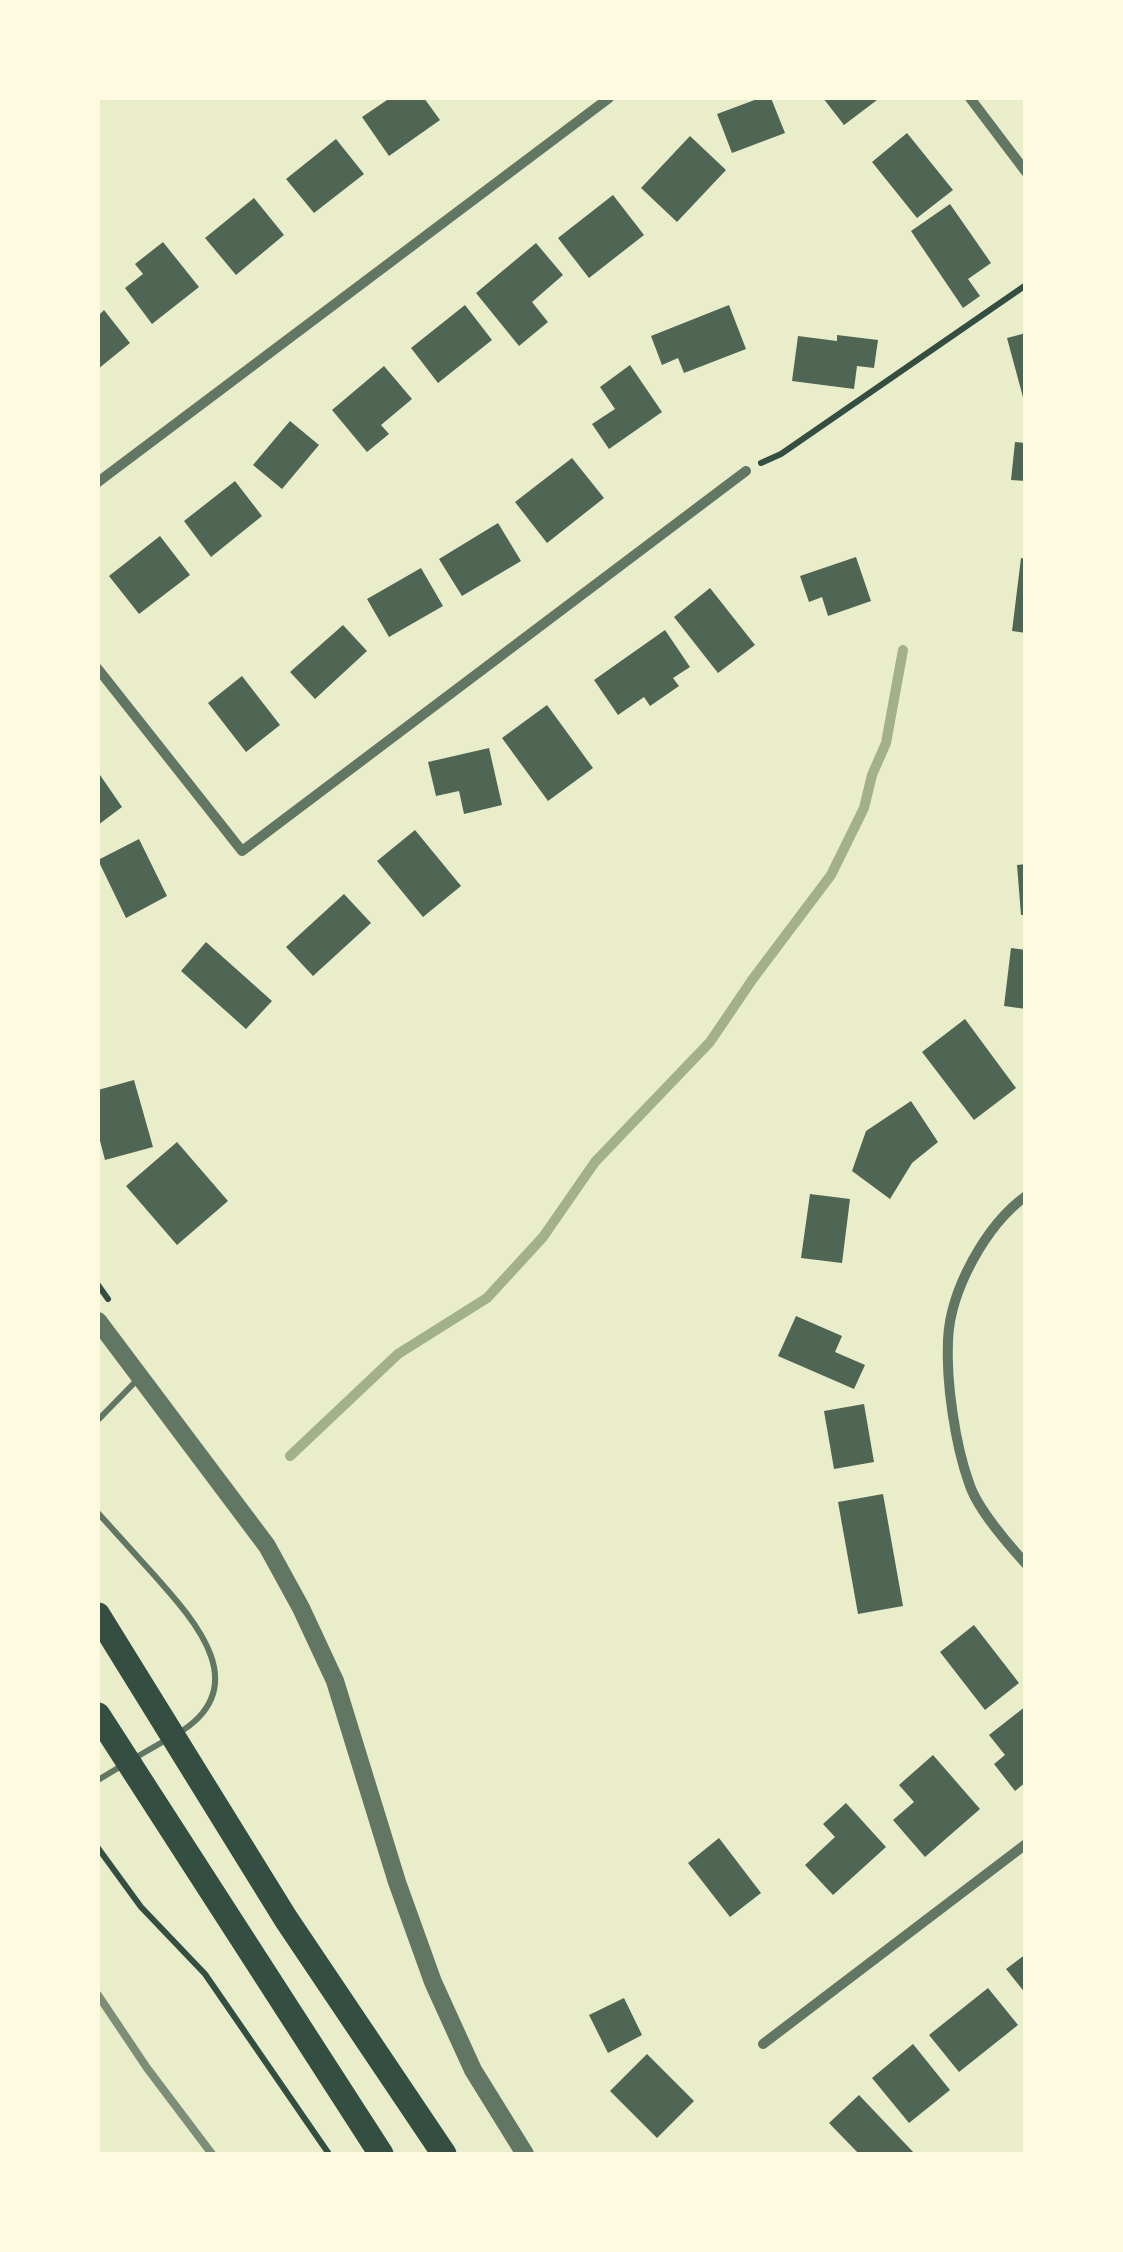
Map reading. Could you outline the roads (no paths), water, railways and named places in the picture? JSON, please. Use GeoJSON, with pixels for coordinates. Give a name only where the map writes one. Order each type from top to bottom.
{"type":"FeatureCollection","features":[{"type":"Feature","properties":{"kind":"highway"},"geometry":{"type":"LineString","coordinates":[[98,1615],[286,1919],[444,2154]]}},
{"type":"Feature","properties":{"kind":"highway"},"geometry":{"type":"LineString","coordinates":[[98,1715],[381,2154]]}},
{"type":"Feature","properties":{"kind":"street"},"geometry":{"type":"LineString","coordinates":[[98,482],[609,98]]}},
{"type":"Feature","properties":{"kind":"street"},"geometry":{"type":"LineString","coordinates":[[970,98],[1026,172]]}},
{"type":"Feature","properties":{"kind":"street"},"geometry":{"type":"LineString","coordinates":[[98,668],[242,851],[746,471]]}},
{"type":"Feature","properties":{"kind":"street"},"geometry":{"type":"LineString","coordinates":[[1026,1196],[1008,1210],[964,1275],[948,1338],[953,1412],[969,1486],[1026,1564]]}},
{"type":"Feature","properties":{"kind":"street"},"geometry":{"type":"LineString","coordinates":[[98,1321],[267,1546],[301,1608],[335,1681],[397,1882],[433,1982],[473,2070],[525,2154]]}},
{"type":"Feature","properties":{"kind":"street"},"geometry":{"type":"LineString","coordinates":[[763,2044],[1026,1844]]}},
{"type":"Feature","properties":{"kind":"lane"},"geometry":{"type":"LineString","coordinates":[[98,1420],[140,1377]]}},
{"type":"Feature","properties":{"kind":"lane"},"geometry":{"type":"LineString","coordinates":[[98,1513],[191,1617],[213,1654],[215,1682],[208,1705],[195,1724],[98,1780]]}},
{"type":"Feature","properties":{"kind":"waterway"},"geometry":{"type":"LineString","coordinates":[[290,1456],[398,1354],[487,1298],[543,1237],[595,1162],[710,1042],[831,875],[864,808],[872,775],[886,743],[903,650]]}},
{"type":"Feature","properties":{"kind":"railway"},"geometry":{"type":"LineString","coordinates":[[98,1995],[212,2154]]}}]}
